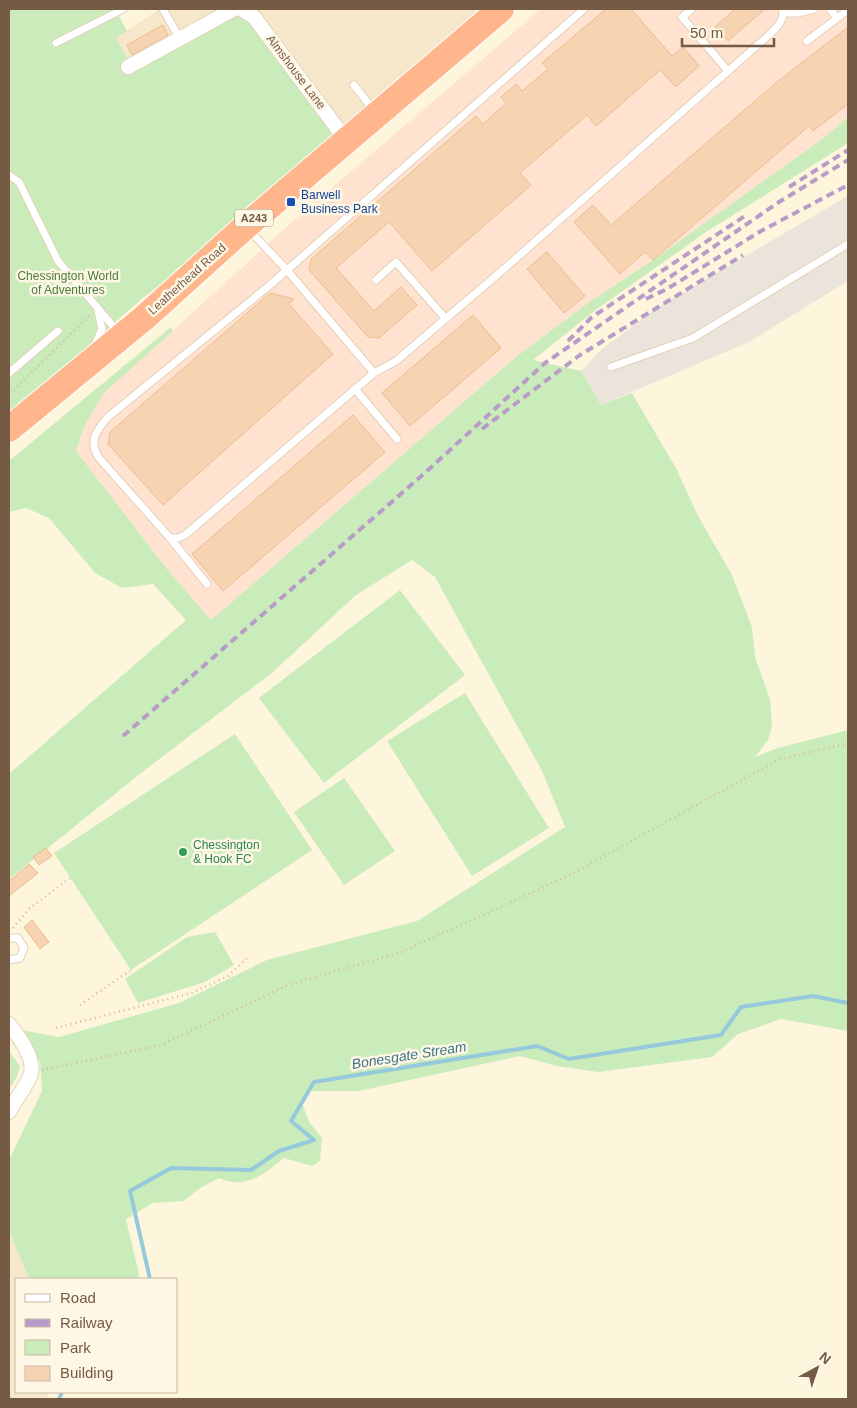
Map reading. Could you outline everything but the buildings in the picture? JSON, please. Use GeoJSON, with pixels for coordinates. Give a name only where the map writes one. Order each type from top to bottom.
{"type":"FeatureCollection","features":[{"type":"Feature","properties":{"kind":"highway","name":"Leatherhead Road"},"geometry":{"type":"LineString","coordinates":[[9,429],[121,336],[496,10]]}},
{"type":"Feature","properties":{"kind":"street"},"geometry":{"type":"LineString","coordinates":[[128,67],[234,9]]}},
{"type":"Feature","properties":{"kind":"street","name":"Almshouse Lane"},"geometry":{"type":"LineString","coordinates":[[242,9],[254,17],[346,140]]}},
{"type":"Feature","properties":{"kind":"street"},"geometry":{"type":"LineString","coordinates":[[9,1024],[22,1042],[29,1058],[31,1073],[9,1112]]}},
{"type":"Feature","properties":{"kind":"lane"},"geometry":{"type":"LineString","coordinates":[[56,43],[123,9]]}},
{"type":"Feature","properties":{"kind":"lane"},"geometry":{"type":"LineString","coordinates":[[163,9],[180,39]]}},
{"type":"Feature","properties":{"kind":"lane"},"geometry":{"type":"LineString","coordinates":[[207,584],[170,538],[99,458],[92,443],[94,434],[108,417],[286,269],[584,9]]}},
{"type":"Feature","properties":{"kind":"lane"},"geometry":{"type":"LineString","coordinates":[[692,9],[682,18],[728,71]]}},
{"type":"Feature","properties":{"kind":"lane"},"geometry":{"type":"LineString","coordinates":[[170,538],[178,538],[185,535],[374,373],[396,361],[553,226],[780,25],[783,11],[798,13],[814,9]]}},
{"type":"Feature","properties":{"kind":"lane"},"geometry":{"type":"LineString","coordinates":[[830,9],[837,18]]}},
{"type":"Feature","properties":{"kind":"lane"},"geometry":{"type":"LineString","coordinates":[[807,41],[848,10]]}},
{"type":"Feature","properties":{"kind":"lane"},"geometry":{"type":"LineString","coordinates":[[354,84],[377,114]]}},
{"type":"Feature","properties":{"kind":"lane"},"geometry":{"type":"LineString","coordinates":[[9,175],[19,182],[58,261],[121,336]]}},
{"type":"Feature","properties":{"kind":"lane"},"geometry":{"type":"LineString","coordinates":[[246,226],[286,269],[374,373]]}},
{"type":"Feature","properties":{"kind":"lane"},"geometry":{"type":"LineString","coordinates":[[611,367],[693,338],[848,244]]}},
{"type":"Feature","properties":{"kind":"lane"},"geometry":{"type":"LineString","coordinates":[[376,280],[396,262],[445,318]]}},
{"type":"Feature","properties":{"kind":"lane"},"geometry":{"type":"LineString","coordinates":[[88,350],[100,338],[102,329],[97,308]]}},
{"type":"Feature","properties":{"kind":"lane"},"geometry":{"type":"LineString","coordinates":[[9,373],[58,331]]}},
{"type":"Feature","properties":{"kind":"lane"},"geometry":{"type":"LineString","coordinates":[[30,412],[52,383]]}},
{"type":"Feature","properties":{"kind":"lane"},"geometry":{"type":"LineString","coordinates":[[355,390],[397,439]]}},
{"type":"Feature","properties":{"kind":"lane"},"geometry":{"type":"LineString","coordinates":[[9,960],[16,960],[24,952],[22,941],[10,937]]}},
{"type":"Feature","properties":{"kind":"path"},"geometry":{"type":"LineString","coordinates":[[9,392],[14,390],[97,308]]}},
{"type":"Feature","properties":{"kind":"path"},"geometry":{"type":"LineString","coordinates":[[31,1073],[161,1045],[288,985],[402,952],[568,876],[778,760],[848,743]]}},
{"type":"Feature","properties":{"kind":"path"},"geometry":{"type":"LineString","coordinates":[[10,937],[14,926],[29,909],[70,878]]}},
{"type":"Feature","properties":{"kind":"path"},"geometry":{"type":"LineString","coordinates":[[56,1028],[192,993],[228,976],[248,958]]}},
{"type":"Feature","properties":{"kind":"path"},"geometry":{"type":"LineString","coordinates":[[80,1005],[131,970]]}},
{"type":"Feature","properties":{"kind":"shaded area"},"geometry":{"type":"Polygon","coordinates":[[[160,9],[228,9],[128,60],[115,38],[160,9]]]}},
{"type":"Feature","properties":{"kind":"shaded area"},"geometry":{"type":"Polygon","coordinates":[[[256,9],[473,9],[478,15],[347,130],[256,9]]]}},
{"type":"Feature","properties":{"kind":"shaded area","name":"Barwell Business Park"},"geometry":{"type":"Polygon","coordinates":[[[541,9],[848,9],[848,117],[825,137],[653,260],[588,303],[517,356],[211,620],[167,569],[76,451],[85,425],[103,394],[292,222],[541,9]]]}},
{"type":"Feature","properties":{"kind":"shaded area"},"geometry":{"type":"Polygon","coordinates":[[[848,196],[848,281],[749,342],[601,405],[581,371],[600,351],[655,309],[848,196]]]}},
{"type":"Feature","properties":{"kind":"shaded area"},"geometry":{"type":"Polygon","coordinates":[[[9,1230],[29,1278],[15,1278],[15,1393],[49,1393],[47,1399],[9,1399],[9,1230]]]}},
{"type":"Feature","properties":{"kind":"green space","name":"Chessington World of Adventures"},"geometry":{"type":"Polygon","coordinates":[[[9,9],[115,9],[127,31],[116,38],[134,71],[236,14],[249,20],[337,138],[193,262],[144,297],[9,415],[9,9]]]}},
{"type":"Feature","properties":{"kind":"green space"},"geometry":{"type":"Polygon","coordinates":[[[848,117],[848,143],[706,232],[593,312],[533,360],[581,371],[601,405],[632,393],[677,470],[697,514],[732,575],[752,627],[755,657],[770,699],[772,727],[768,740],[755,757],[778,748],[848,730],[848,1031],[781,1019],[738,1034],[712,1057],[598,1072],[557,1066],[520,1056],[359,1091],[307,1091],[302,1103],[309,1122],[322,1138],[320,1161],[312,1166],[284,1158],[262,1175],[238,1182],[219,1178],[200,1188],[184,1201],[153,1203],[126,1219],[140,1278],[29,1278],[9,1230],[9,1160],[42,1091],[40,1062],[21,1030],[59,1037],[179,1003],[267,960],[417,921],[565,827],[542,771],[435,577],[412,560],[356,595],[273,672],[145,770],[9,879],[9,774],[186,620],[153,584],[122,588],[95,573],[49,518],[26,508],[9,512],[9,461],[171,327],[173,331],[103,394],[85,425],[76,451],[167,569],[211,620],[517,356],[588,303],[653,260],[825,137],[848,117]]]}},
{"type":"Feature","properties":{"kind":"green space"},"geometry":{"type":"Polygon","coordinates":[[[400,590],[465,675],[324,783],[259,698],[400,590]]]}},
{"type":"Feature","properties":{"kind":"green space"},"geometry":{"type":"Polygon","coordinates":[[[465,693],[549,828],[472,876],[387,741],[465,693]]]}},
{"type":"Feature","properties":{"kind":"green space","name":"Chessington & Hook FC"},"geometry":{"type":"Polygon","coordinates":[[[235,734],[312,850],[131,970],[54,853],[235,734]]]}},
{"type":"Feature","properties":{"kind":"green space"},"geometry":{"type":"Polygon","coordinates":[[[344,778],[395,851],[344,885],[294,812],[344,778]]]}},
{"type":"Feature","properties":{"kind":"green space"},"geometry":{"type":"Polygon","coordinates":[[[215,932],[234,965],[205,982],[138,1003],[125,979],[187,937],[215,932]]]}},
{"type":"Feature","properties":{"kind":"green space"},"geometry":{"type":"Polygon","coordinates":[[[9,1052],[20,1066],[17,1077],[9,1089],[9,1052]]]}},
{"type":"Feature","properties":{"kind":"waterway","name":"Bonesgate Stream"},"geometry":{"type":"LineString","coordinates":[[150,1278],[130,1191],[171,1168],[251,1170],[279,1151],[314,1140],[291,1121],[314,1082],[537,1046],[569,1059],[721,1035],[741,1007],[813,996],[848,1003]]}},
{"type":"Feature","properties":{"kind":"waterway","name":"Bonesgate Stream"},"geometry":{"type":"LineString","coordinates":[[59,1399],[62,1393]]}},
{"type":"Feature","properties":{"kind":"railway"},"geometry":{"type":"LineString","coordinates":[[789,187],[848,150]]}},
{"type":"Feature","properties":{"kind":"railway"},"geometry":{"type":"LineString","coordinates":[[123,736],[426,472],[545,363],[779,202],[848,160]]}},
{"type":"Feature","properties":{"kind":"railway"},"geometry":{"type":"LineString","coordinates":[[646,299],[667,289],[761,231],[848,185]]}},
{"type":"Feature","properties":{"kind":"railway"},"geometry":{"type":"LineString","coordinates":[[568,341],[592,317],[745,216]]}},
{"type":"Feature","properties":{"kind":"railway"},"geometry":{"type":"LineString","coordinates":[[482,429],[580,355],[743,255]]}},
{"type":"Feature","properties":{"kind":"place","name":"Barwell Business Park"},"geometry":{"type":"Point","coordinates":[291,202]}},
{"type":"Feature","properties":{"kind":"place","name":"Chessington & Hook FC"},"geometry":{"type":"Point","coordinates":[183,852]}}]}
